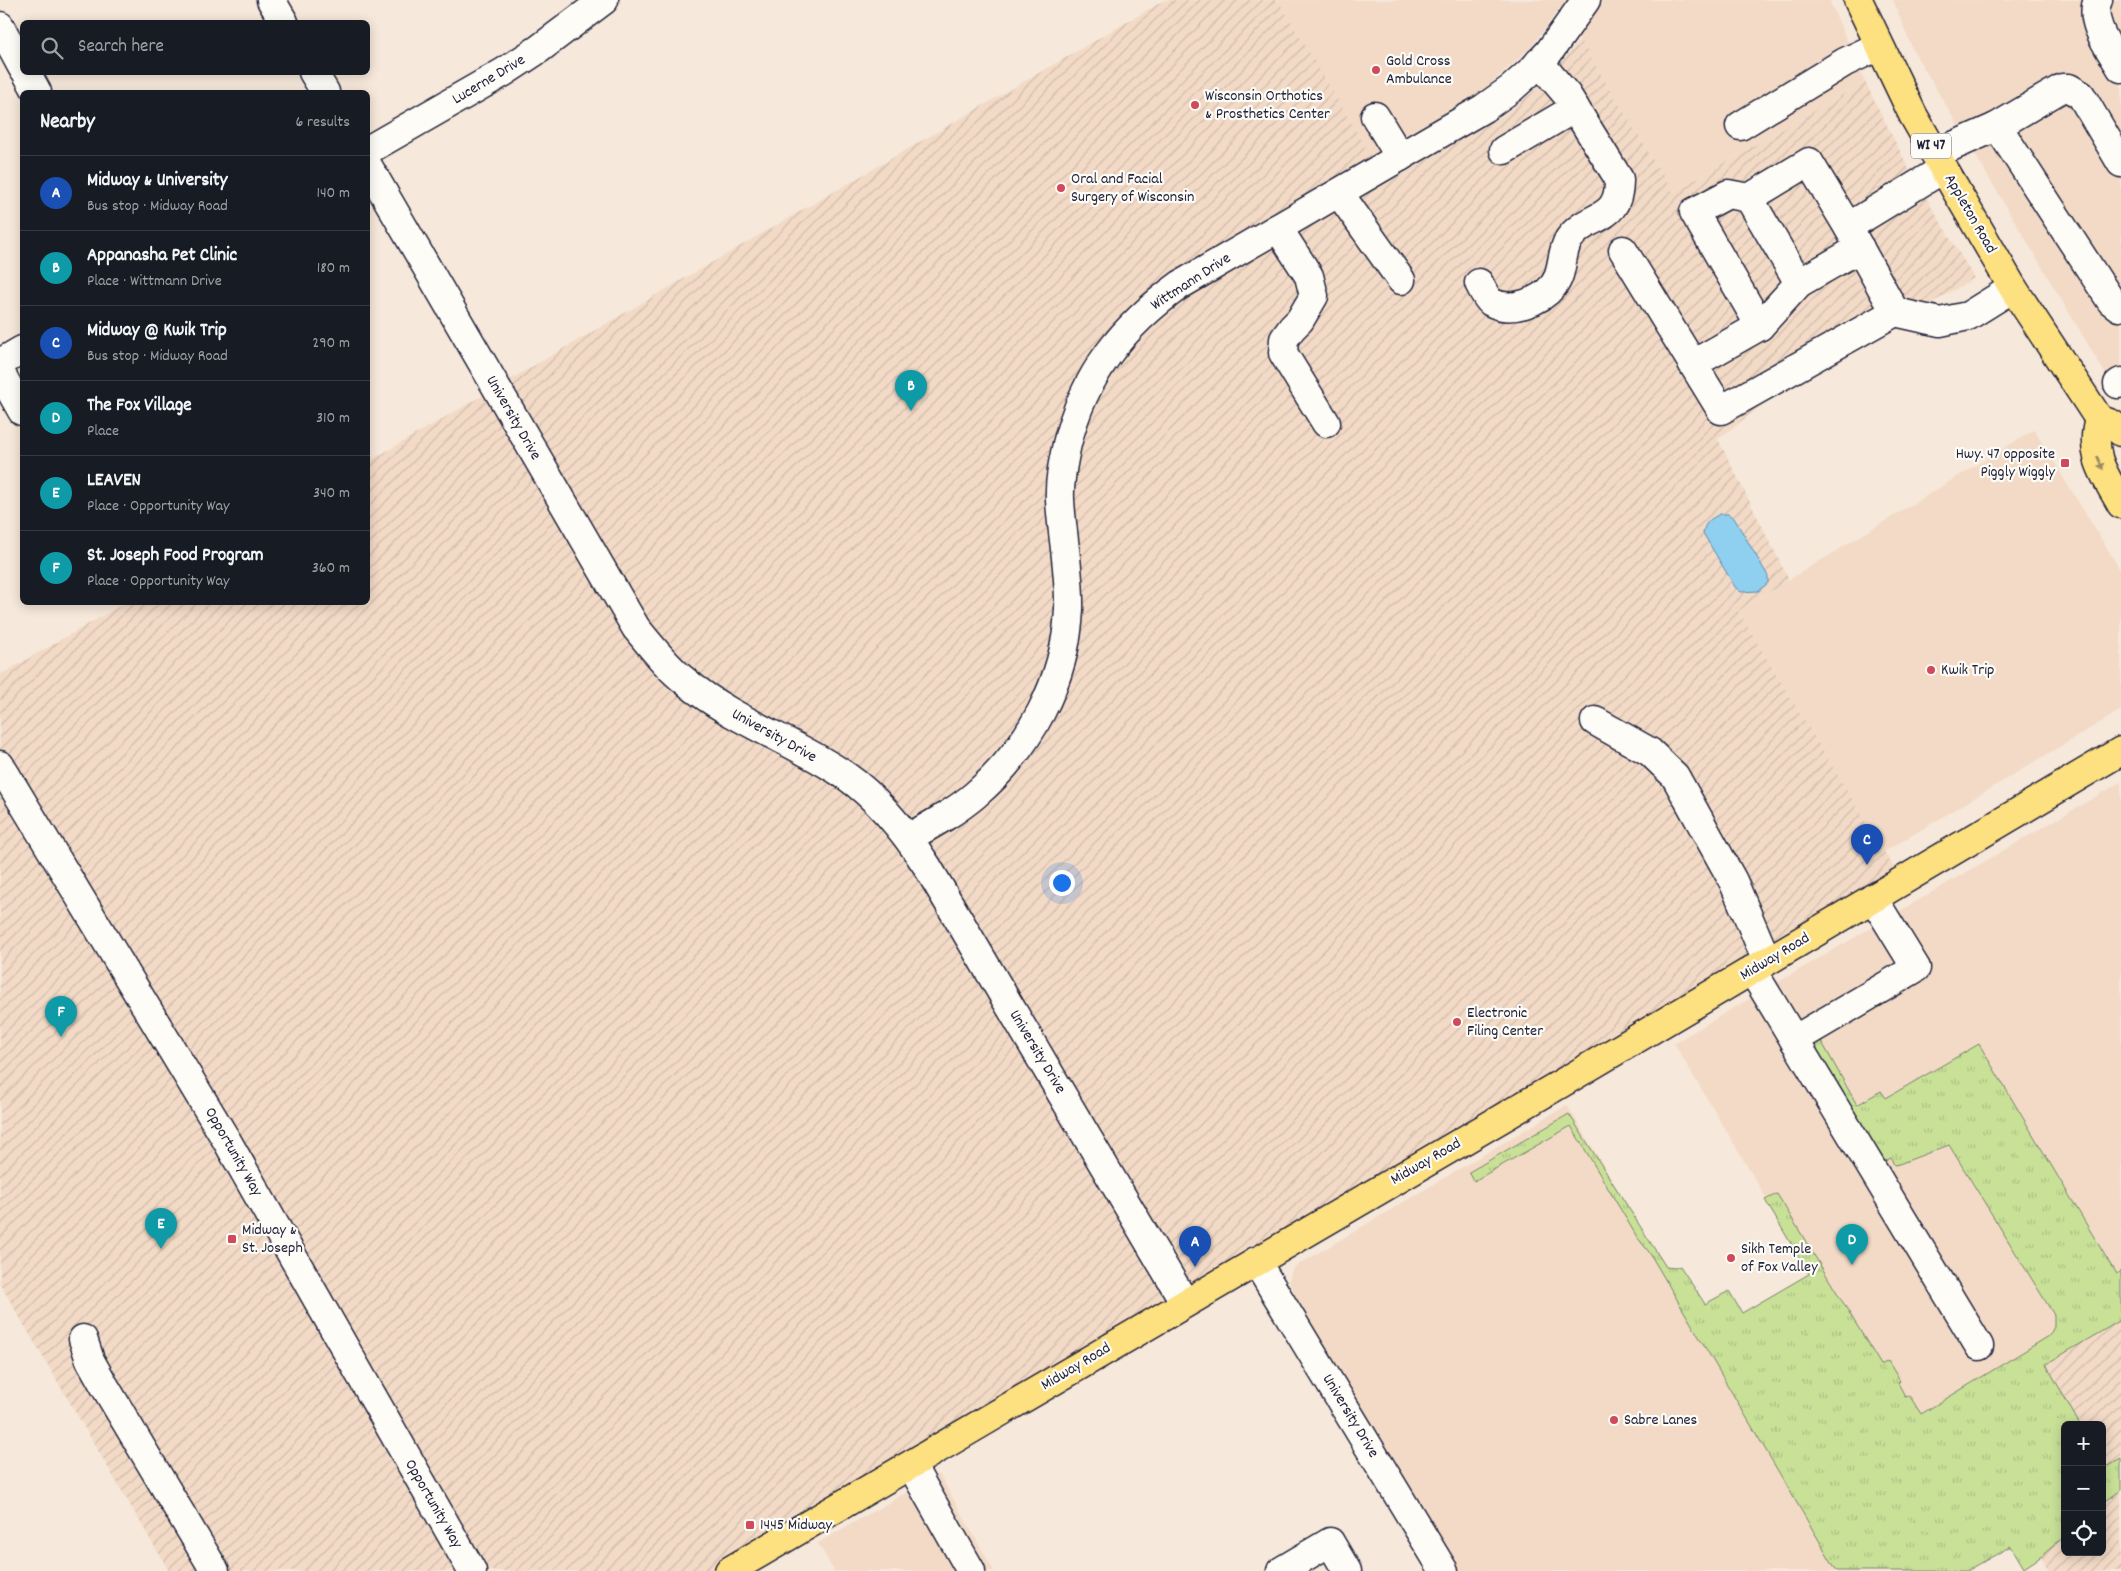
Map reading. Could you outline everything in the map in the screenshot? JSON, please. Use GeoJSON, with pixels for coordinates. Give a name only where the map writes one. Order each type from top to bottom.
{"type":"FeatureCollection","features":[{"type":"Feature","properties":{"kind":"main road","name":"Appleton Road"},"geometry":{"type":"LineString","coordinates":[[1858,0],[1879,46],[1939,161],[2013,288],[2110,426],[2094,439],[2096,455],[2121,504]]}},
{"type":"Feature","properties":{"kind":"main road","name":"Midway Road"},"geometry":{"type":"LineString","coordinates":[[729,1571],[1760,966],[2121,751]]}},
{"type":"Feature","properties":{"kind":"street"},"geometry":{"type":"LineString","coordinates":[[271,0],[283,20]]}},
{"type":"Feature","properties":{"kind":"street","name":"Lucerne Drive"},"geometry":{"type":"LineString","coordinates":[[370,149],[504,72],[539,49],[604,0]]}},
{"type":"Feature","properties":{"kind":"street","name":"Wittmann Drive"},"geometry":{"type":"LineString","coordinates":[[908,838],[960,806],[1004,768],[1025,740],[1043,708],[1057,674],[1065,643],[1069,610],[1068,576],[1060,497],[1063,460],[1072,424],[1083,394],[1101,362],[1142,315],[1167,295],[1498,98],[1549,52],[1586,0]]}},
{"type":"Feature","properties":{"kind":"street"},"geometry":{"type":"LineString","coordinates":[[2098,0],[2094,8],[2098,22],[2104,38],[2121,68]]}},
{"type":"Feature","properties":{"kind":"street"},"geometry":{"type":"LineString","coordinates":[[0,26],[20,63]]}},
{"type":"Feature","properties":{"kind":"street"},"geometry":{"type":"LineString","coordinates":[[1740,126],[1846,62],[1879,46]]}},
{"type":"Feature","properties":{"kind":"street"},"geometry":{"type":"LineString","coordinates":[[1479,283],[1489,301],[1500,306],[1518,306],[1537,299],[1553,286],[1560,272],[1568,241],[1576,231],[1614,208],[1619,192],[1619,179],[1574,108],[1539,62]]}},
{"type":"Feature","properties":{"kind":"street"},"geometry":{"type":"LineString","coordinates":[[28,75],[35,90]]}},
{"type":"Feature","properties":{"kind":"street"},"geometry":{"type":"LineString","coordinates":[[315,75],[324,90]]}},
{"type":"Feature","properties":{"kind":"street"},"geometry":{"type":"LineString","coordinates":[[1693,364],[1760,326],[1799,283],[1854,238],[1939,161],[2062,88],[2069,88],[2081,95],[2121,163]]}},
{"type":"Feature","properties":{"kind":"street"},"geometry":{"type":"LineString","coordinates":[[1504,150],[1574,108]]}},
{"type":"Feature","properties":{"kind":"street"},"geometry":{"type":"LineString","coordinates":[[1375,116],[1400,157]]}},
{"type":"Feature","properties":{"kind":"street"},"geometry":{"type":"LineString","coordinates":[[1996,127],[2111,301],[2119,307],[2121,306]]}},
{"type":"Feature","properties":{"kind":"street"},"geometry":{"type":"LineString","coordinates":[[1760,326],[1694,212],[1728,194],[1749,198],[1810,162],[1895,312]]}},
{"type":"Feature","properties":{"kind":"street","name":"University Drive"},"geometry":{"type":"LineString","coordinates":[[370,169],[636,628],[654,650],[685,681],[712,701],[845,776],[868,793],[894,819],[927,866],[1185,1303]]}},
{"type":"Feature","properties":{"kind":"street"},"geometry":{"type":"LineString","coordinates":[[1339,192],[1401,280]]}},
{"type":"Feature","properties":{"kind":"street"},"geometry":{"type":"LineString","coordinates":[[1749,198],[1799,283]]}},
{"type":"Feature","properties":{"kind":"street"},"geometry":{"type":"LineString","coordinates":[[1278,228],[1309,276],[1314,296],[1300,320],[1284,339],[1283,353],[1326,423]]}},
{"type":"Feature","properties":{"kind":"street"},"geometry":{"type":"LineString","coordinates":[[1623,250],[1721,410],[1895,312],[1940,322],[1968,316],[2013,288]]}},
{"type":"Feature","properties":{"kind":"street"},"geometry":{"type":"LineString","coordinates":[[0,363],[20,351]]}},
{"type":"Feature","properties":{"kind":"street"},"geometry":{"type":"LineString","coordinates":[[0,372],[20,407]]}},
{"type":"Feature","properties":{"kind":"street"},"geometry":{"type":"LineString","coordinates":[[1595,721],[1650,752],[1675,776],[1733,881],[1760,966],[1794,1040],[1979,1346]]}},
{"type":"Feature","properties":{"kind":"street","name":"Opportunity Way"},"geometry":{"type":"LineString","coordinates":[[0,765],[227,1141],[472,1571]]}},
{"type":"Feature","properties":{"kind":"street"},"geometry":{"type":"LineString","coordinates":[[1794,1040],[1916,968],[1873,898]]}},
{"type":"Feature","properties":{"kind":"street","name":"University Drive"},"geometry":{"type":"LineString","coordinates":[[1256,1261],[1435,1568]]}},
{"type":"Feature","properties":{"kind":"street"},"geometry":{"type":"LineString","coordinates":[[83,1339],[90,1360],[104,1385],[215,1571]]}},
{"type":"Feature","properties":{"kind":"street"},"geometry":{"type":"LineString","coordinates":[[910,1465],[971,1571]]}},
{"type":"Feature","properties":{"kind":"street"},"geometry":{"type":"LineString","coordinates":[[1281,1571],[1330,1542],[1347,1571]]}},
{"type":"Feature","properties":{"kind":"shaded area"},"geometry":{"type":"Polygon","coordinates":[[[1165,0],[1278,0],[1387,183],[1504,115],[1543,84],[1580,40],[1673,192],[1865,82],[1909,169],[1974,278],[1774,396],[1718,439],[1789,580],[1738,611],[1902,881],[729,1571],[169,1571],[0,1284],[0,675],[122,605],[370,605],[370,461],[1165,0]]]}},
{"type":"Feature","properties":{"kind":"shaded area"},"geometry":{"type":"Polygon","coordinates":[[[1278,0],[1829,0],[1865,82],[1673,192],[1560,8],[1531,47],[1485,89],[1370,156],[1278,0]]]}},
{"type":"Feature","properties":{"kind":"shaded area"},"geometry":{"type":"Polygon","coordinates":[[[1893,0],[2121,0],[2121,392],[2108,378],[1913,50],[1893,0]]]}},
{"type":"Feature","properties":{"kind":"shaded area"},"geometry":{"type":"Polygon","coordinates":[[[2034,430],[2121,571],[2121,710],[1884,852],[1738,611],[2034,430]]]}},
{"type":"Feature","properties":{"kind":"shaded area"},"geometry":{"type":"Polygon","coordinates":[[[2121,782],[2121,1314],[1909,1438],[1674,1043],[2121,782]]]}},
{"type":"Feature","properties":{"kind":"shaded area"},"geometry":{"type":"Polygon","coordinates":[[[1567,1105],[1845,1571],[1456,1571],[1344,1386],[1293,1291],[1289,1280],[1293,1268],[1567,1105]]]}},
{"type":"Feature","properties":{"kind":"shaded area"},"geometry":{"type":"Polygon","coordinates":[[[2121,1314],[2121,1571],[2049,1571],[1956,1413],[2121,1314]]]}},
{"type":"Feature","properties":{"kind":"shaded area"},"geometry":{"type":"Polygon","coordinates":[[[939,1474],[994,1571],[834,1571],[818,1543],[939,1474]]]}},
{"type":"Feature","properties":{"kind":"green space"},"geometry":{"type":"Polygon","coordinates":[[[1819,1037],[1857,1105],[1881,1091],[1886,1098],[1979,1044],[2116,1274],[2121,1271],[2121,1320],[2046,1364],[2078,1421],[2061,1421],[2061,1539],[2024,1568],[2011,1546],[1967,1571],[1837,1571],[1649,1252],[1637,1237],[1571,1126],[1474,1181],[1469,1172],[1569,1114],[1666,1267],[1675,1268],[1680,1266],[1705,1304],[1729,1291],[1742,1313],[1809,1274],[1765,1200],[1777,1194],[1881,1365],[1888,1361],[1900,1381],[1898,1383],[1905,1396],[1909,1395],[1921,1414],[2049,1336],[2054,1327],[2054,1315],[1949,1145],[1899,1164],[1894,1165],[1891,1158],[1883,1162],[1809,1043],[1819,1037]]]}},
{"type":"Feature","properties":{"kind":"green space"},"geometry":{"type":"Polygon","coordinates":[[[2121,1459],[2121,1490],[2106,1501],[2106,1467],[2121,1459]]]}},
{"type":"Feature","properties":{"kind":"water"},"geometry":{"type":"Polygon","coordinates":[[[1720,514],[1728,514],[1734,518],[1768,576],[1768,583],[1758,591],[1741,592],[1735,587],[1703,533],[1708,521],[1720,514]]]}},
{"type":"Feature","properties":{"kind":"place","name":"Gold Cross Ambulance"},"geometry":{"type":"Point","coordinates":[1376,70]}},
{"type":"Feature","properties":{"kind":"place","name":"Wisconsin Orthotics & Prosthetics Center"},"geometry":{"type":"Point","coordinates":[1195,105]}},
{"type":"Feature","properties":{"kind":"place","name":"Oral and Facial Surgery of Wisconsin"},"geometry":{"type":"Point","coordinates":[1061,188]}},
{"type":"Feature","properties":{"kind":"place","name":"Appanasha Pet Clinic"},"geometry":{"type":"Point","coordinates":[911,411]}},
{"type":"Feature","properties":{"kind":"place","name":"Hwy. 47 opposite Piggly Wiggly"},"geometry":{"type":"Point","coordinates":[2065,463]}},
{"type":"Feature","properties":{"kind":"place","name":"Kwik Trip"},"geometry":{"type":"Point","coordinates":[1931,670]}},
{"type":"Feature","properties":{"kind":"place","name":"Midway @ Kwik Trip"},"geometry":{"type":"Point","coordinates":[1867,865]}},
{"type":"Feature","properties":{"kind":"place","name":"Electronic Filing Center"},"geometry":{"type":"Point","coordinates":[1457,1022]}},
{"type":"Feature","properties":{"kind":"place","name":"St. Joseph Food Program"},"geometry":{"type":"Point","coordinates":[61,1037]}},
{"type":"Feature","properties":{"kind":"place","name":"Midway & St. Joseph"},"geometry":{"type":"Point","coordinates":[232,1239]}},
{"type":"Feature","properties":{"kind":"place","name":"LEAVEN"},"geometry":{"type":"Point","coordinates":[161,1249]}},
{"type":"Feature","properties":{"kind":"place","name":"Sikh Temple of Fox Valley"},"geometry":{"type":"Point","coordinates":[1731,1258]}},
{"type":"Feature","properties":{"kind":"place","name":"The Fox Village"},"geometry":{"type":"Point","coordinates":[1852,1265]}},
{"type":"Feature","properties":{"kind":"place","name":"Midway & University"},"geometry":{"type":"Point","coordinates":[1195,1267]}},
{"type":"Feature","properties":{"kind":"place","name":"Sabre Lanes"},"geometry":{"type":"Point","coordinates":[1614,1420]}},
{"type":"Feature","properties":{"kind":"place","name":"1445 Midway"},"geometry":{"type":"Point","coordinates":[750,1525]}}]}
